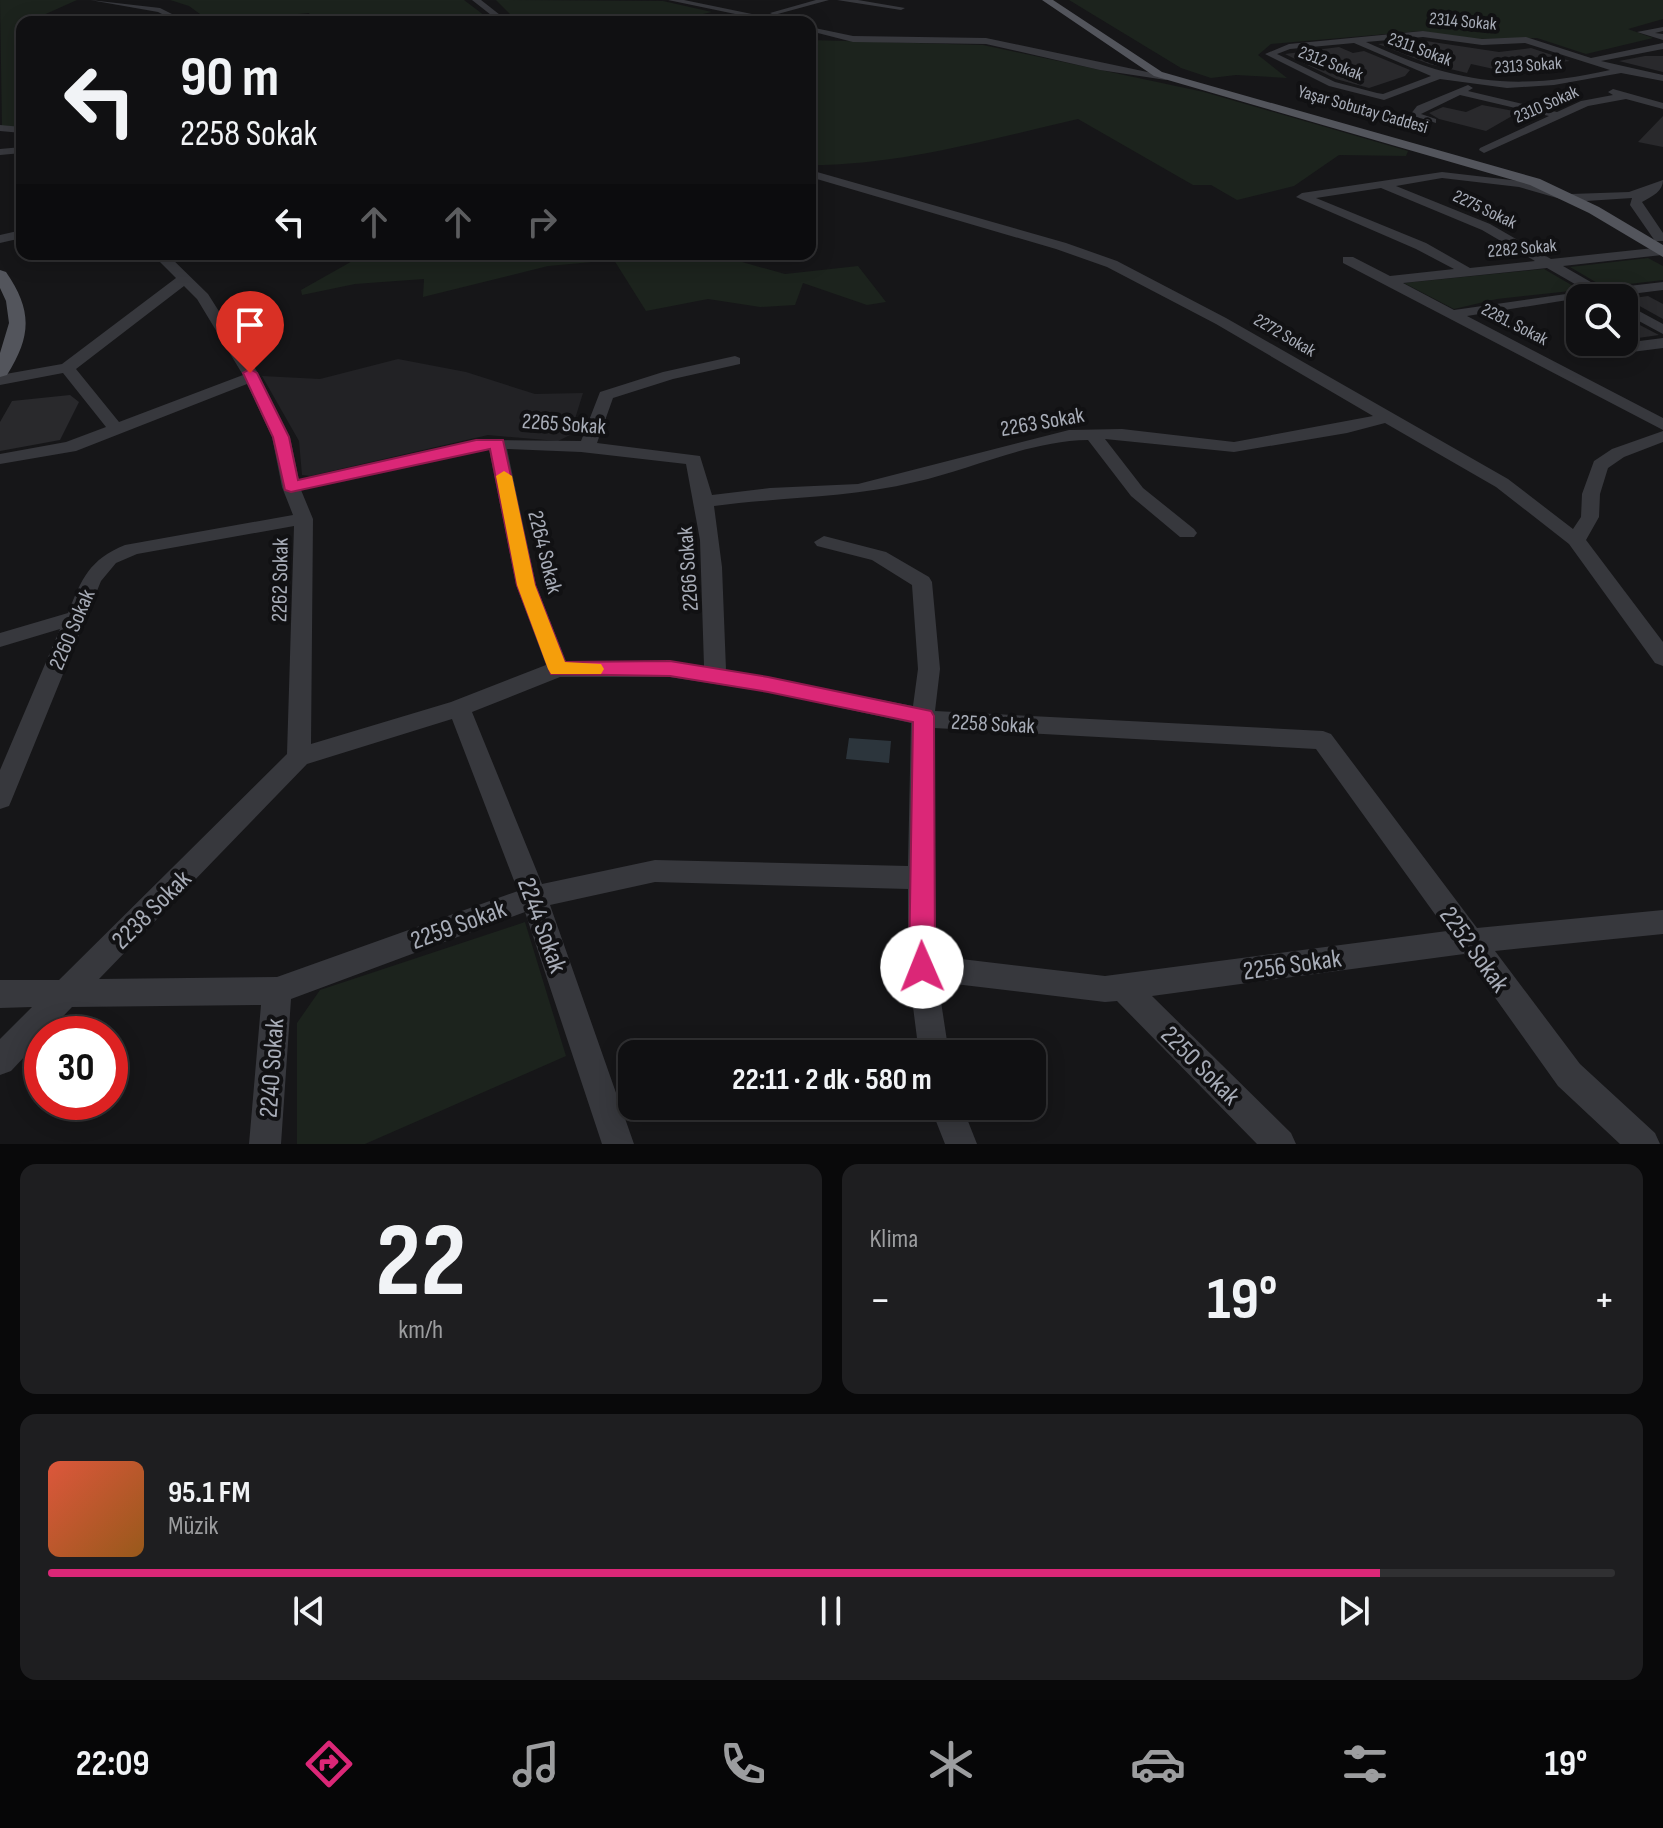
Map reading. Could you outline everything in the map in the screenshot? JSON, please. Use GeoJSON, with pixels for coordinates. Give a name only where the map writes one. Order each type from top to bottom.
{"type":"FeatureCollection","features":[{"type":"Feature","properties":{"kind":"main road"},"geometry":{"type":"LineString","coordinates":[[1047,0],[1147,68],[1173,73],[1517,176],[1571,198],[1662,245]]}},
{"type":"Feature","properties":{"kind":"main road"},"geometry":{"type":"LineString","coordinates":[[1056,0],[1173,73]]}},
{"type":"Feature","properties":{"kind":"main road","name":"Yaşar Sobutay Caddesi"},"geometry":{"type":"LineString","coordinates":[[1173,73],[1547,180],[1592,197],[1662,245]]}},
{"type":"Feature","properties":{"kind":"main road"},"geometry":{"type":"LineString","coordinates":[[0,275],[18,306],[19,320],[18,332],[0,371]]}},
{"type":"Feature","properties":{"kind":"street"},"geometry":{"type":"LineString","coordinates":[[94,0],[160,10],[172,16]]}},
{"type":"Feature","properties":{"kind":"street"},"geometry":{"type":"LineString","coordinates":[[476,0],[497,16]]}},
{"type":"Feature","properties":{"kind":"street"},"geometry":{"type":"LineString","coordinates":[[672,0],[755,16]]}},
{"type":"Feature","properties":{"kind":"street"},"geometry":{"type":"LineString","coordinates":[[695,0],[785,16]]}},
{"type":"Feature","properties":{"kind":"street"},"geometry":{"type":"LineString","coordinates":[[774,13],[825,0]]}},
{"type":"Feature","properties":{"kind":"street"},"geometry":{"type":"LineString","coordinates":[[841,0],[901,8]]}},
{"type":"Feature","properties":{"kind":"street"},"geometry":{"type":"LineString","coordinates":[[816,27],[859,36],[990,37],[1129,68],[1147,68]]}},
{"type":"Feature","properties":{"kind":"street"},"geometry":{"type":"LineString","coordinates":[[816,28],[853,39],[986,41],[1100,67],[1173,73]]}},
{"type":"Feature","properties":{"kind":"street"},"geometry":{"type":"LineString","coordinates":[[1663,29],[1641,32],[1663,37]]}},
{"type":"Feature","properties":{"kind":"street","name":"2314 Sokak"},"geometry":{"type":"LineString","coordinates":[[1269,54],[1289,47],[1423,34],[1482,42],[1526,40],[1621,70],[1663,78]]}},
{"type":"Feature","properties":{"kind":"street","name":"2311 Sokak"},"geometry":{"type":"LineString","coordinates":[[1352,40],[1439,76],[1479,83]]}},
{"type":"Feature","properties":{"kind":"street"},"geometry":{"type":"LineString","coordinates":[[1592,60],[1663,46]]}},
{"type":"Feature","properties":{"kind":"street","name":"2312 Sokak"},"geometry":{"type":"LineString","coordinates":[[1269,54],[1332,84],[1384,97],[1439,76]]}},
{"type":"Feature","properties":{"kind":"street","name":"2313 Sokak"},"geometry":{"type":"LineString","coordinates":[[1432,121],[1415,115],[1421,108],[1479,83],[1519,84],[1621,70]]}},
{"type":"Feature","properties":{"kind":"street","name":"2310 Sokak"},"geometry":{"type":"LineString","coordinates":[[1573,78],[1663,106]]}},
{"type":"Feature","properties":{"kind":"street","name":"2311 Sokak"},"geometry":{"type":"LineString","coordinates":[[1459,92],[1557,115]]}},
{"type":"Feature","properties":{"kind":"street","name":"2310 Sokak"},"geometry":{"type":"LineString","coordinates":[[1484,150],[1585,103],[1625,96]]}},
{"type":"Feature","properties":{"kind":"street","name":"2272 Sokak"},"geometry":{"type":"LineString","coordinates":[[816,175],[1061,246],[1112,264],[1221,321],[1502,483],[1576,540],[1663,658]]}},
{"type":"Feature","properties":{"kind":"street"},"geometry":{"type":"LineString","coordinates":[[1468,272],[1421,246],[1302,197],[1442,175],[1520,184],[1571,198],[1631,195],[1662,183]]}},
{"type":"Feature","properties":{"kind":"street"},"geometry":{"type":"LineString","coordinates":[[1547,180],[1612,191],[1662,183]]}},
{"type":"Feature","properties":{"kind":"street"},"geometry":{"type":"LineString","coordinates":[[1662,183],[1636,201],[1662,245]]}},
{"type":"Feature","properties":{"kind":"street","name":"2275 Sokak"},"geometry":{"type":"LineString","coordinates":[[1384,185],[1486,227],[1583,284]]}},
{"type":"Feature","properties":{"kind":"street","name":"2282 Sokak"},"geometry":{"type":"LineString","coordinates":[[1385,281],[1547,265],[1662,245]]}},
{"type":"Feature","properties":{"kind":"street","name":"2262 Sokak"},"geometry":{"type":"LineString","coordinates":[[165,260],[203,297],[252,377],[281,437],[291,487],[304,519],[299,757]]}},
{"type":"Feature","properties":{"kind":"street","name":"2281. Sokak"},"geometry":{"type":"LineString","coordinates":[[1348,260],[1663,425]]}},
{"type":"Feature","properties":{"kind":"street"},"geometry":{"type":"LineString","coordinates":[[0,380],[67,368],[184,279]]}},
{"type":"Feature","properties":{"kind":"street"},"geometry":{"type":"LineString","coordinates":[[1638,290],[1663,286]]}},
{"type":"Feature","properties":{"kind":"street"},"geometry":{"type":"LineString","coordinates":[[1451,315],[1566,300]]}},
{"type":"Feature","properties":{"kind":"street"},"geometry":{"type":"LineString","coordinates":[[1638,315],[1663,330]]}},
{"type":"Feature","properties":{"kind":"street"},"geometry":{"type":"LineString","coordinates":[[1638,346],[1663,343]]}},
{"type":"Feature","properties":{"kind":"street"},"geometry":{"type":"LineString","coordinates":[[587,448],[606,395],[669,375],[735,361]]}},
{"type":"Feature","properties":{"kind":"street"},"geometry":{"type":"LineString","coordinates":[[67,368],[116,429]]}},
{"type":"Feature","properties":{"kind":"street"},"geometry":{"type":"LineString","coordinates":[[0,459],[70,447],[252,377]]}},
{"type":"Feature","properties":{"kind":"street","name":"2263 Sokak"},"geometry":{"type":"LineString","coordinates":[[706,501],[770,493],[858,489],[915,477],[1034,442],[1093,435],[1158,437],[1213,447],[1234,447],[1347,428],[1387,417]]}},
{"type":"Feature","properties":{"kind":"street"},"geometry":{"type":"LineString","coordinates":[[1093,435],[1137,492],[1187,533]]}},
{"type":"Feature","properties":{"kind":"street"},"geometry":{"type":"LineString","coordinates":[[1576,540],[1590,517],[1591,494],[1600,465],[1618,453],[1663,436]]}},
{"type":"Feature","properties":{"kind":"street","name":"2265 Sokak"},"geometry":{"type":"LineString","coordinates":[[291,487],[476,445],[540,442],[694,460]]}},
{"type":"Feature","properties":{"kind":"street","name":"2264 Sokak"},"geometry":{"type":"LineString","coordinates":[[497,444],[526,585],[558,669]]}},
{"type":"Feature","properties":{"kind":"street","name":"2266 Sokak"},"geometry":{"type":"LineString","coordinates":[[694,460],[706,501],[713,562],[715,676]]}},
{"type":"Feature","properties":{"kind":"street","name":"2260 Sokak"},"geometry":{"type":"LineString","coordinates":[[0,799],[92,579],[109,559],[132,549],[304,519]]}},
{"type":"Feature","properties":{"kind":"street"},"geometry":{"type":"LineString","coordinates":[[824,542],[879,556],[922,582],[929,669],[923,716],[922,967],[932,1040]]}},
{"type":"Feature","properties":{"kind":"street"},"geometry":{"type":"LineString","coordinates":[[0,640],[77,617]]}},
{"type":"Feature","properties":{"kind":"street","name":"2258 Sokak"},"geometry":{"type":"LineString","coordinates":[[299,757],[459,708],[558,669],[670,669],[942,721],[1323,740]]}},
{"type":"Feature","properties":{"kind":"street","name":"2244 Sokak"},"geometry":{"type":"LineString","coordinates":[[459,708],[534,897],[618,1144]]}},
{"type":"Feature","properties":{"kind":"street","name":"2252 Sokak"},"geometry":{"type":"LineString","coordinates":[[1323,740],[1569,1075],[1644,1144]]}},
{"type":"Feature","properties":{"kind":"street","name":"2238 Sokak"},"geometry":{"type":"LineString","coordinates":[[0,1060],[299,757]]}},
{"type":"Feature","properties":{"kind":"street","name":"2259 Sokak"},"geometry":{"type":"LineString","coordinates":[[0,994],[277,991],[534,897],[655,871],[921,878]]}},
{"type":"Feature","properties":{"kind":"street","name":"2256 Sokak"},"geometry":{"type":"LineString","coordinates":[[922,967],[1105,989],[1469,941],[1663,922]]}},
{"type":"Feature","properties":{"kind":"street","name":"2250 Sokak"},"geometry":{"type":"LineString","coordinates":[[1123,987],[1280,1144]]}},
{"type":"Feature","properties":{"kind":"street","name":"2240 Sokak"},"geometry":{"type":"LineString","coordinates":[[265,1144],[277,991]]}},
{"type":"Feature","properties":{"kind":"street"},"geometry":{"type":"LineString","coordinates":[[952,1120],[961,1144]]}},
{"type":"Feature","properties":{"kind":"shaded area"},"geometry":{"type":"Polygon","coordinates":[[[0,0],[77,0],[41,16],[16,16],[16,127],[2,128],[0,0]]]}},
{"type":"Feature","properties":{"kind":"shaded area"},"geometry":{"type":"Polygon","coordinates":[[[170,0],[464,0],[485,16],[311,16],[309,13],[203,16],[189,6],[170,0]]]}},
{"type":"Feature","properties":{"kind":"shaded area"},"geometry":{"type":"Polygon","coordinates":[[[496,0],[663,1],[712,12],[694,16],[512,16],[496,0]]]}},
{"type":"Feature","properties":{"kind":"shaded area"},"geometry":{"type":"Polygon","coordinates":[[[1069,0],[1663,0],[1663,19],[1628,29],[1653,38],[1586,54],[1537,38],[1473,39],[1421,31],[1271,44],[1258,55],[1287,78],[1236,75],[1211,78],[1181,68],[1069,0]]]}},
{"type":"Feature","properties":{"kind":"shaded area"},"geometry":{"type":"Polygon","coordinates":[[[816,40],[983,45],[1204,92],[1408,151],[1406,156],[1339,155],[1294,186],[1237,200],[1211,185],[1193,185],[1078,119],[912,156],[816,165],[816,40]]]}},
{"type":"Feature","properties":{"kind":"shaded area"},"geometry":{"type":"Polygon","coordinates":[[[1648,258],[1663,266],[1663,280],[1599,284],[1570,267],[1648,258]]]}},
{"type":"Feature","properties":{"kind":"shaded area"},"geometry":{"type":"Polygon","coordinates":[[[354,260],[614,260],[548,266],[423,297],[424,279],[355,284],[302,295],[301,290],[354,260]]]}},
{"type":"Feature","properties":{"kind":"shaded area"},"geometry":{"type":"Polygon","coordinates":[[[614,260],[742,260],[785,274],[858,266],[886,302],[867,305],[803,283],[795,305],[760,307],[708,299],[646,311],[614,260]]]}},
{"type":"Feature","properties":{"kind":"shaded area"},"geometry":{"type":"Polygon","coordinates":[[[1544,269],[1570,284],[1566,284],[1566,292],[1497,299],[1454,309],[1404,283],[1544,269]]]}},
{"type":"Feature","properties":{"kind":"shaded area"},"geometry":{"type":"Polygon","coordinates":[[[398,359],[466,372],[535,394],[583,393],[570,435],[558,441],[488,435],[310,476],[302,475],[299,441],[262,376],[320,379],[398,359]]]}},
{"type":"Feature","properties":{"kind":"shaded area"},"geometry":{"type":"Polygon","coordinates":[[[849,738],[891,741],[889,763],[846,759],[849,738]]]}},
{"type":"Feature","properties":{"kind":"shaded area"},"geometry":{"type":"Polygon","coordinates":[[[525,922],[566,1056],[365,1144],[297,1144],[297,1023],[320,990],[525,922]]]}},
{"type":"Feature","properties":{"kind":"building"},"geometry":{"type":"Polygon","coordinates":[[[1426,41],[1499,52],[1531,48],[1570,61],[1523,66],[1521,75],[1471,64],[1467,73],[1429,64],[1378,44],[1398,42],[1420,46],[1426,41]]]}},
{"type":"Feature","properties":{"kind":"building"},"geometry":{"type":"Polygon","coordinates":[[[1339,47],[1353,53],[1364,51],[1410,70],[1405,76],[1369,88],[1336,79],[1285,54],[1339,47]]]}},
{"type":"Feature","properties":{"kind":"building"},"geometry":{"type":"Polygon","coordinates":[[[1663,56],[1663,72],[1619,61],[1663,56]]]}},
{"type":"Feature","properties":{"kind":"building"},"geometry":{"type":"Polygon","coordinates":[[[1482,105],[1519,112],[1486,131],[1439,119],[1429,113],[1443,107],[1466,112],[1482,105]]]}},
{"type":"Feature","properties":{"kind":"building"},"geometry":{"type":"Polygon","coordinates":[[[1663,116],[1663,147],[1638,142],[1663,116]]]}},
{"type":"Feature","properties":{"kind":"building"},"geometry":{"type":"Polygon","coordinates":[[[1648,296],[1663,304],[1663,319],[1638,305],[1638,297],[1648,296]]]}},
{"type":"Feature","properties":{"kind":"building"},"geometry":{"type":"Polygon","coordinates":[[[1638,324],[1659,335],[1638,338],[1638,324]]]}},
{"type":"Feature","properties":{"kind":"building"},"geometry":{"type":"Polygon","coordinates":[[[70,395],[79,402],[60,440],[0,451],[0,422],[12,401],[70,395]]]}},
{"type":"Feature","properties":{"kind":"slow traffic"},"geometry":{"type":"LineString","coordinates":[[504,476],[526,585],[558,669],[594,669]]}},
{"type":"Feature","properties":{"kind":"route"},"geometry":{"type":"LineString","coordinates":[[250,373],[281,437],[291,487],[476,445],[497,444],[526,585],[558,669],[670,669],[768,684],[923,716],[922,967]]}}]}
